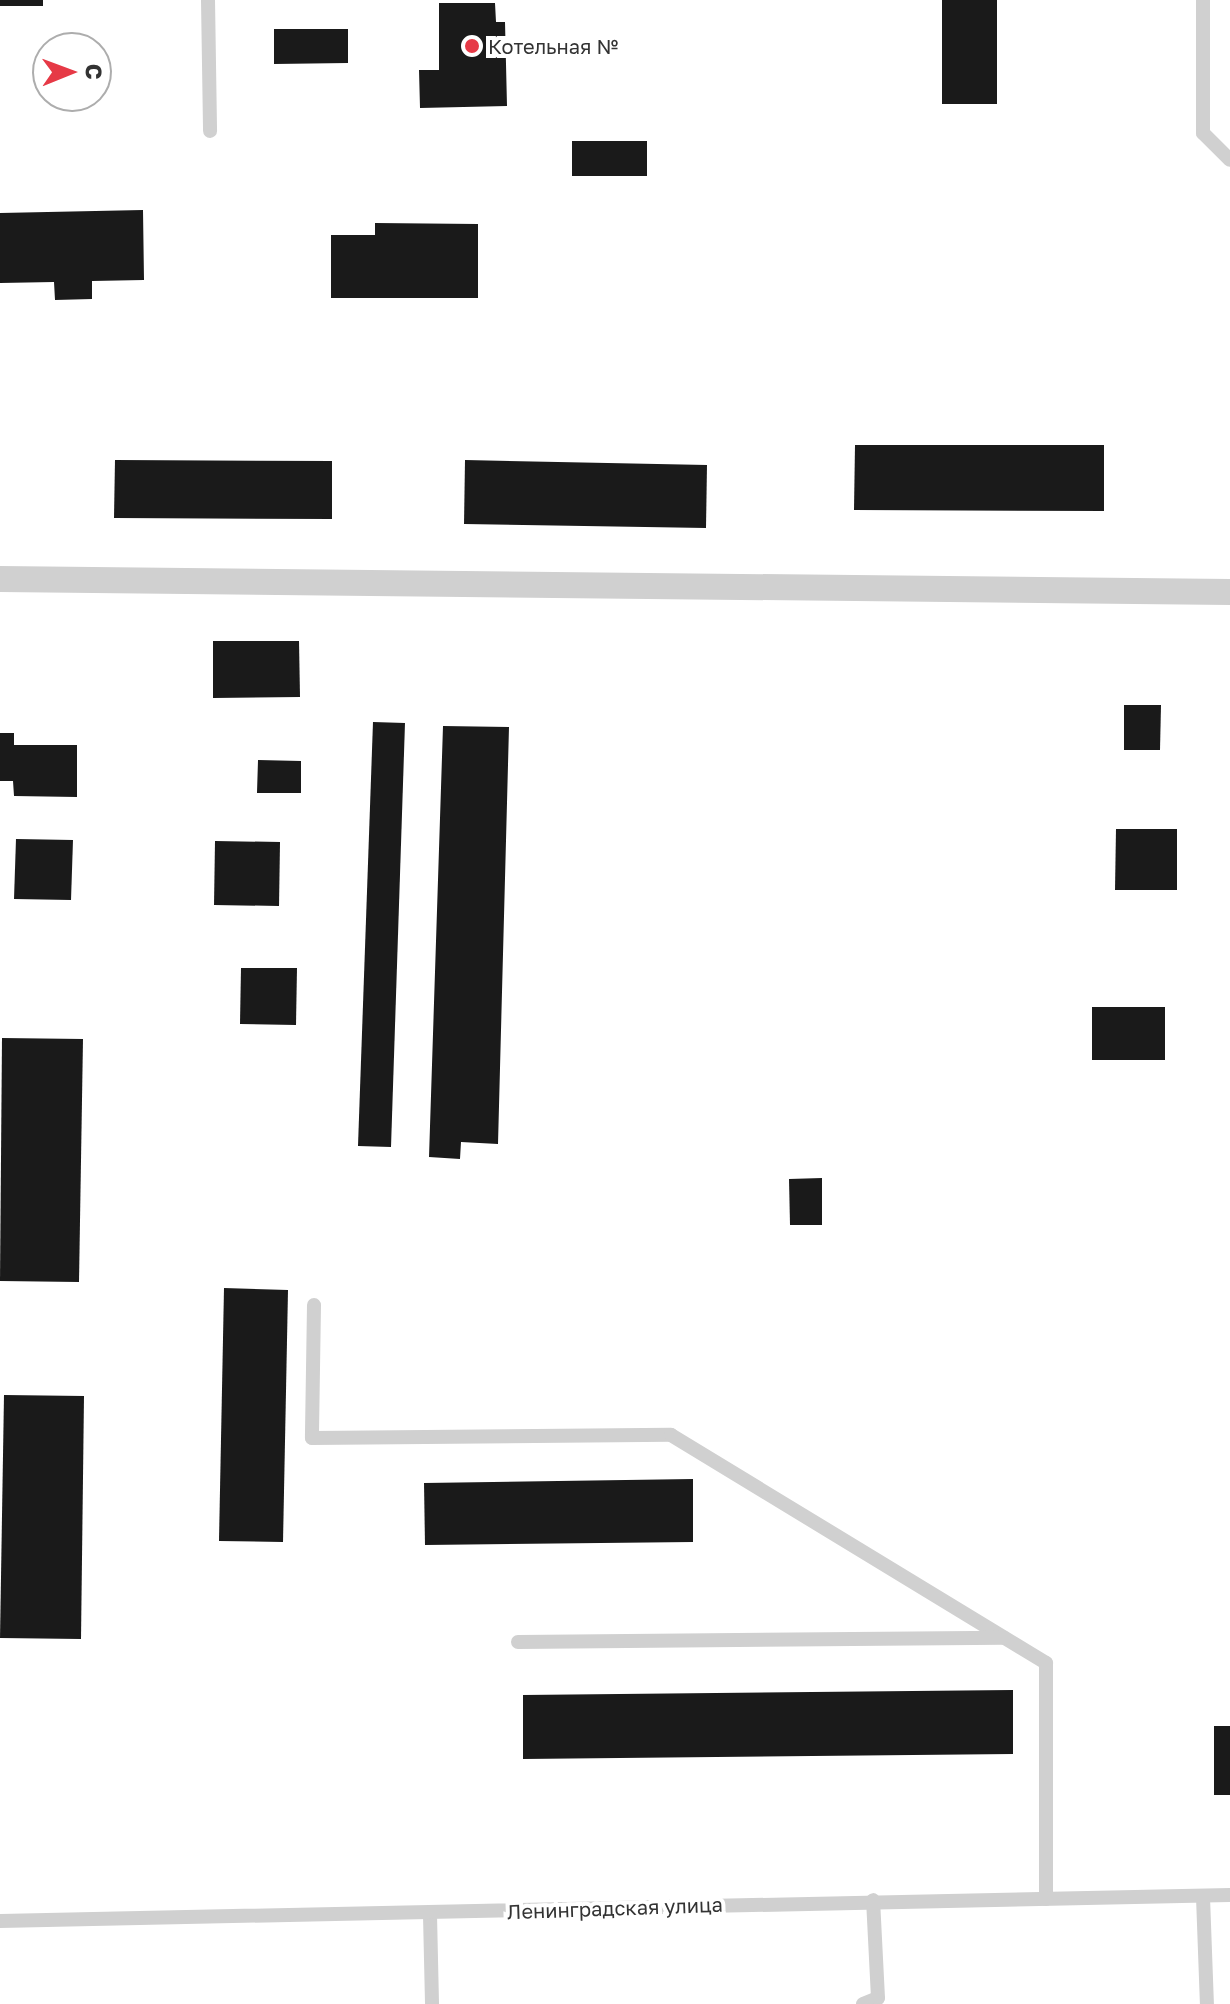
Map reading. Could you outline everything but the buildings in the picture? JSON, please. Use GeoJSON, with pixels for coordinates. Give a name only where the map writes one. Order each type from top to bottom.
{"type":"FeatureCollection","features":[{"type":"Feature","properties":{"kind":"street"},"geometry":{"type":"LineString","coordinates":[[0,579],[1230,592]]}},
{"type":"Feature","properties":{"kind":"lane"},"geometry":{"type":"LineString","coordinates":[[208,0],[210,131]]}},
{"type":"Feature","properties":{"kind":"lane"},"geometry":{"type":"LineString","coordinates":[[1203,0],[1203,133],[1230,160]]}},
{"type":"Feature","properties":{"kind":"lane"},"geometry":{"type":"LineString","coordinates":[[314,1305],[312,1438],[671,1435],[1046,1663],[1046,1899]]}},
{"type":"Feature","properties":{"kind":"lane"},"geometry":{"type":"LineString","coordinates":[[518,1642],[1005,1638]]}},
{"type":"Feature","properties":{"kind":"lane","name":"Ленинградская улица"},"geometry":{"type":"LineString","coordinates":[[0,1921],[430,1915],[873,1900],[1230,1895]]}},
{"type":"Feature","properties":{"kind":"lane"},"geometry":{"type":"LineString","coordinates":[[1203,1897],[1207,2004]]}},
{"type":"Feature","properties":{"kind":"lane"},"geometry":{"type":"LineString","coordinates":[[863,2004],[878,1998],[873,1900]]}},
{"type":"Feature","properties":{"kind":"lane"},"geometry":{"type":"LineString","coordinates":[[430,1915],[432,2004]]}},
{"type":"Feature","properties":{"kind":"place","name":"Котельная №"},"geometry":{"type":"Point","coordinates":[472,46]}}]}
